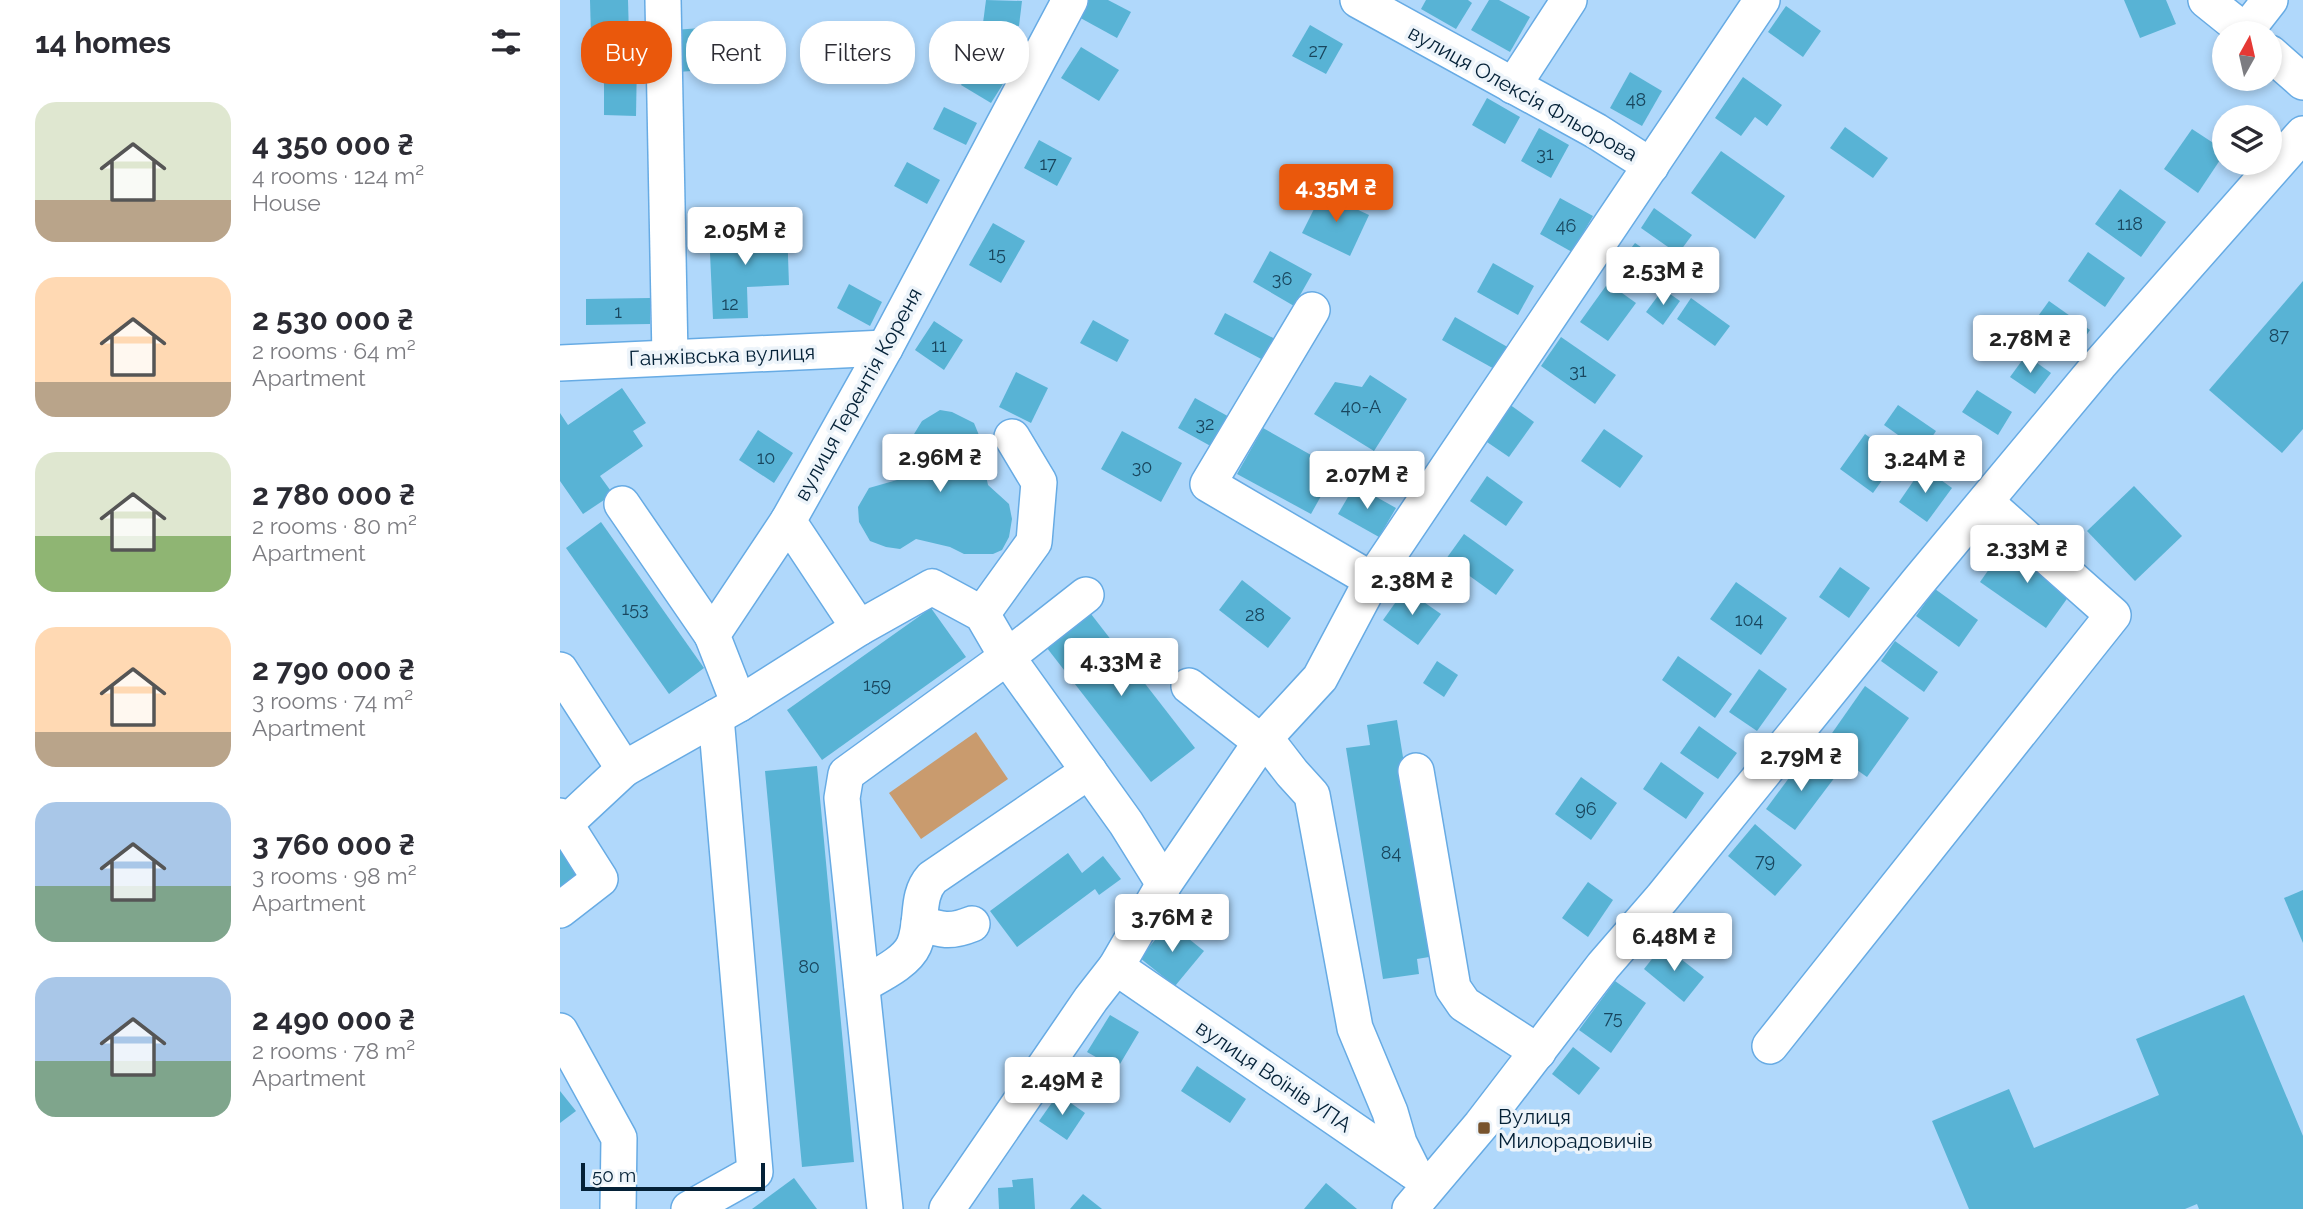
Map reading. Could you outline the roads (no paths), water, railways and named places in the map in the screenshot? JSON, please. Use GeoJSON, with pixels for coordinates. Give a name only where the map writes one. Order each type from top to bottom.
{"type":"FeatureCollection","features":[{"type":"Feature","properties":{"kind":"street"},"geometry":{"type":"LineString","coordinates":[[663,0],[670,357]]}},
{"type":"Feature","properties":{"kind":"street","name":"вулиця Терентія Кореня"},"geometry":{"type":"LineString","coordinates":[[859,628],[788,521],[885,348],[1070,0]]}},
{"type":"Feature","properties":{"kind":"street","name":"вулиця Олексія Фльорова"},"geometry":{"type":"LineString","coordinates":[[1358,0],[1596,131],[1651,166]]}},
{"type":"Feature","properties":{"kind":"street"},"geometry":{"type":"LineString","coordinates":[[1513,86],[1569,0]]}},
{"type":"Feature","properties":{"kind":"street"},"geometry":{"type":"LineString","coordinates":[[947,1209],[1091,999],[1116,967],[1164,884],[1263,740],[1320,678],[1372,580],[1762,0]]}},
{"type":"Feature","properties":{"kind":"street"},"geometry":{"type":"LineString","coordinates":[[2206,0],[2232,21]]}},
{"type":"Feature","properties":{"kind":"street"},"geometry":{"type":"LineString","coordinates":[[2261,21],[2270,0]]}},
{"type":"Feature","properties":{"kind":"street"},"geometry":{"type":"LineString","coordinates":[[2282,64],[2303,82]]}},
{"type":"Feature","properties":{"kind":"street"},"geometry":{"type":"LineString","coordinates":[[1189,686],[1263,740],[1312,795],[1355,1028],[1390,1112],[1415,1191],[1481,1125],[1603,966],[1662,898],[1918,582],[2099,365],[2303,134]]}},
{"type":"Feature","properties":{"kind":"street"},"geometry":{"type":"LineString","coordinates":[[1312,310],[1208,484],[1372,580]]}},
{"type":"Feature","properties":{"kind":"street","name":"Ганжівська вулиця"},"geometry":{"type":"LineString","coordinates":[[560,363],[885,348]]}},
{"type":"Feature","properties":{"kind":"street"},"geometry":{"type":"LineString","coordinates":[[982,614],[1034,542],[1040,482],[1012,437]]}},
{"type":"Feature","properties":{"kind":"street"},"geometry":{"type":"LineString","coordinates":[[1770,1046],[2113,615],[1997,512],[1987,500]]}},
{"type":"Feature","properties":{"kind":"street"},"geometry":{"type":"LineString","coordinates":[[622,504],[712,635],[727,711],[755,1172],[689,1209]]}},
{"type":"Feature","properties":{"kind":"street"},"geometry":{"type":"LineString","coordinates":[[712,635],[788,521]]}},
{"type":"Feature","properties":{"kind":"street"},"geometry":{"type":"LineString","coordinates":[[560,910],[600,879],[563,819],[624,769],[727,711],[859,628],[932,587],[982,614],[1007,657],[1126,823],[1164,884]]}},
{"type":"Feature","properties":{"kind":"street"},"geometry":{"type":"LineString","coordinates":[[885,1209],[842,798],[846,774],[1007,657],[1086,595]]}},
{"type":"Feature","properties":{"kind":"street"},"geometry":{"type":"LineString","coordinates":[[565,690],[624,769]]}},
{"type":"Feature","properties":{"kind":"street"},"geometry":{"type":"LineString","coordinates":[[863,985],[903,959],[913,946],[919,923],[921,897],[924,887],[932,878],[1089,771]]}},
{"type":"Feature","properties":{"kind":"street"},"geometry":{"type":"LineString","coordinates":[[1416,771],[1454,988],[1464,1004],[1538,1052]]}},
{"type":"Feature","properties":{"kind":"street"},"geometry":{"type":"LineString","coordinates":[[919,923],[940,930],[956,930],[972,924]]}},
{"type":"Feature","properties":{"kind":"street","name":"вулиця Воїнів УПА"},"geometry":{"type":"LineString","coordinates":[[1116,967],[1415,1191]]}},
{"type":"Feature","properties":{"kind":"street"},"geometry":{"type":"LineString","coordinates":[[560,1031],[619,1138],[618,1209]]}},
{"type":"Feature","properties":{"kind":"place","name":"Вулиця Милорадовичів"},"geometry":{"type":"Point","coordinates":[1484,1128]}}]}
